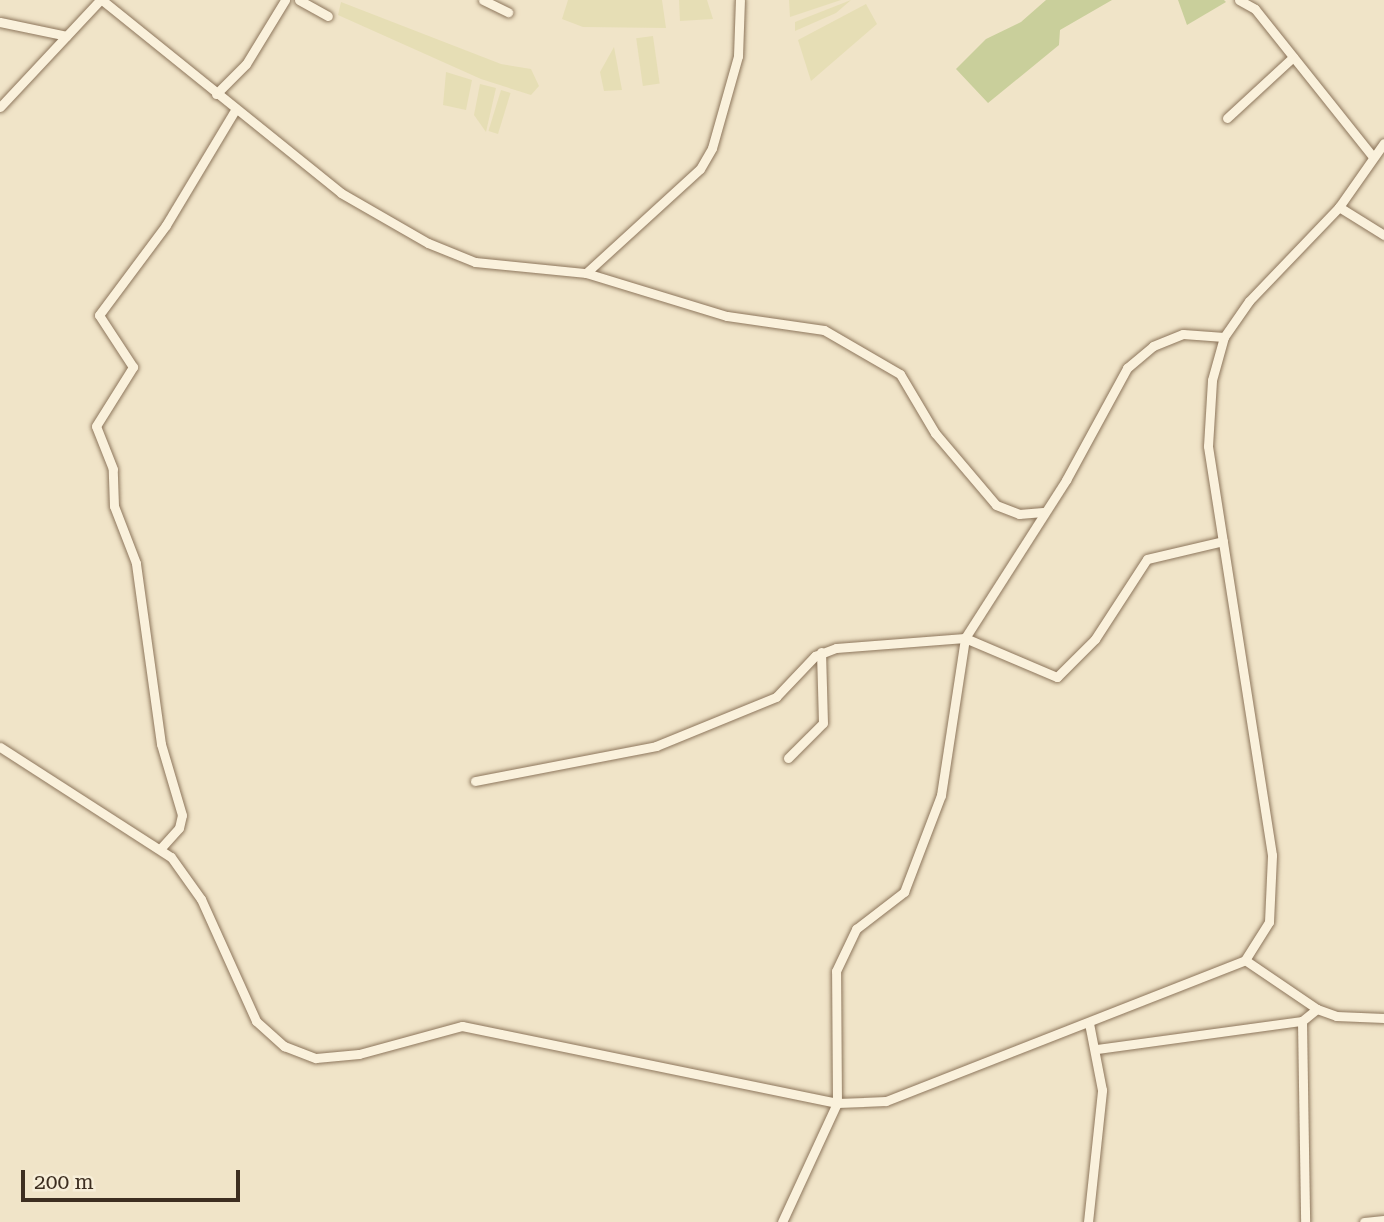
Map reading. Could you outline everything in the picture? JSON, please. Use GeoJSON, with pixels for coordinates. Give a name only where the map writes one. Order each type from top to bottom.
{"type":"FeatureCollection","features":[{"type":"Feature","properties":{"kind":"street"},"geometry":{"type":"LineString","coordinates":[[0,107],[101,0],[341,193],[435,247],[517,270],[586,273],[727,316],[824,330],[900,374],[935,433],[996,505],[1019,514],[1044,512]]}},
{"type":"Feature","properties":{"kind":"street"},"geometry":{"type":"LineString","coordinates":[[216,94],[246,64],[285,0]]}},
{"type":"Feature","properties":{"kind":"street"},"geometry":{"type":"LineString","coordinates":[[299,0],[328,16]]}},
{"type":"Feature","properties":{"kind":"street"},"geometry":{"type":"LineString","coordinates":[[483,0],[508,12]]}},
{"type":"Feature","properties":{"kind":"street"},"geometry":{"type":"LineString","coordinates":[[586,273],[700,169],[712,148],[738,56],[740,0]]}},
{"type":"Feature","properties":{"kind":"street"},"geometry":{"type":"LineString","coordinates":[[1239,0],[1255,9],[1373,158]]}},
{"type":"Feature","properties":{"kind":"street"},"geometry":{"type":"LineString","coordinates":[[0,22],[67,36]]}},
{"type":"Feature","properties":{"kind":"street"},"geometry":{"type":"LineString","coordinates":[[1227,118],[1293,57]]}},
{"type":"Feature","properties":{"kind":"street"},"geometry":{"type":"LineString","coordinates":[[160,849],[179,828],[181,815],[161,744],[136,563],[114,506],[113,469],[96,426],[133,367],[99,315],[166,225],[235,110]]}},
{"type":"Feature","properties":{"kind":"street"},"geometry":{"type":"LineString","coordinates":[[0,747],[160,849],[194,885],[249,1011],[273,1038],[298,1053],[330,1059],[448,1027],[499,1029],[837,1104],[887,1101],[1245,960],[1269,922],[1272,855],[1208,446],[1212,380],[1224,337],[1339,207],[1384,143]]}},
{"type":"Feature","properties":{"kind":"street"},"geometry":{"type":"LineString","coordinates":[[1339,207],[1384,235]]}},
{"type":"Feature","properties":{"kind":"street"},"geometry":{"type":"LineString","coordinates":[[782,1222],[837,1104],[836,971],[856,929],[904,892],[941,795],[965,638],[1044,512],[1127,368],[1153,346],[1183,334],[1224,337]]}},
{"type":"Feature","properties":{"kind":"street"},"geometry":{"type":"LineString","coordinates":[[475,781],[656,746],[776,697],[821,652],[965,638],[1057,677],[1095,639],[1147,559],[1223,541]]}},
{"type":"Feature","properties":{"kind":"street"},"geometry":{"type":"LineString","coordinates":[[788,758],[823,723],[821,652]]}},
{"type":"Feature","properties":{"kind":"street"},"geometry":{"type":"LineString","coordinates":[[1245,960],[1317,1009],[1336,1016],[1384,1018]]}},
{"type":"Feature","properties":{"kind":"street"},"geometry":{"type":"LineString","coordinates":[[1097,1049],[1302,1021],[1317,1009]]}},
{"type":"Feature","properties":{"kind":"street"},"geometry":{"type":"LineString","coordinates":[[1302,1021],[1305,1222]]}},
{"type":"Feature","properties":{"kind":"street"},"geometry":{"type":"LineString","coordinates":[[1088,1222],[1101,1112],[1097,1049],[1089,1023]]}},
{"type":"Feature","properties":{"kind":"street"},"geometry":{"type":"LineString","coordinates":[[1364,1222],[1384,1220]]}},
{"type":"Feature","properties":{"kind":"shaded area"},"geometry":{"type":"Polygon","coordinates":[[[568,0],[662,0],[666,28],[583,27],[562,19],[568,0]]]}},
{"type":"Feature","properties":{"kind":"shaded area"},"geometry":{"type":"Polygon","coordinates":[[[679,0],[707,0],[713,19],[680,21],[679,0]]]}},
{"type":"Feature","properties":{"kind":"shaded area"},"geometry":{"type":"Polygon","coordinates":[[[789,0],[841,0],[790,17],[789,0]]]}},
{"type":"Feature","properties":{"kind":"shaded area"},"geometry":{"type":"Polygon","coordinates":[[[851,0],[836,13],[795,31],[795,22],[851,0]]]}},
{"type":"Feature","properties":{"kind":"shaded area"},"geometry":{"type":"Polygon","coordinates":[[[341,2],[501,64],[531,69],[539,86],[531,95],[481,79],[338,15],[341,2]]]}},
{"type":"Feature","properties":{"kind":"shaded area"},"geometry":{"type":"Polygon","coordinates":[[[866,4],[877,24],[811,81],[798,40],[866,4]]]}},
{"type":"Feature","properties":{"kind":"shaded area"},"geometry":{"type":"Polygon","coordinates":[[[653,36],[660,84],[643,86],[636,38],[653,36]]]}},
{"type":"Feature","properties":{"kind":"shaded area"},"geometry":{"type":"Polygon","coordinates":[[[614,47],[622,90],[604,91],[600,72],[614,47]]]}},
{"type":"Feature","properties":{"kind":"shaded area"},"geometry":{"type":"Polygon","coordinates":[[[446,72],[472,80],[466,110],[443,105],[446,72]]]}},
{"type":"Feature","properties":{"kind":"shaded area"},"geometry":{"type":"Polygon","coordinates":[[[480,84],[496,88],[486,132],[474,115],[480,84]]]}},
{"type":"Feature","properties":{"kind":"shaded area"},"geometry":{"type":"Polygon","coordinates":[[[501,90],[511,93],[498,134],[488,131],[501,90]]]}},
{"type":"Feature","properties":{"kind":"green space"},"geometry":{"type":"Polygon","coordinates":[[[1046,0],[1112,0],[1060,30],[1059,45],[988,103],[956,69],[986,39],[1021,22],[1046,0]]]}},
{"type":"Feature","properties":{"kind":"green space"},"geometry":{"type":"Polygon","coordinates":[[[1178,0],[1224,0],[1226,2],[1187,25],[1178,0]]]}}]}
